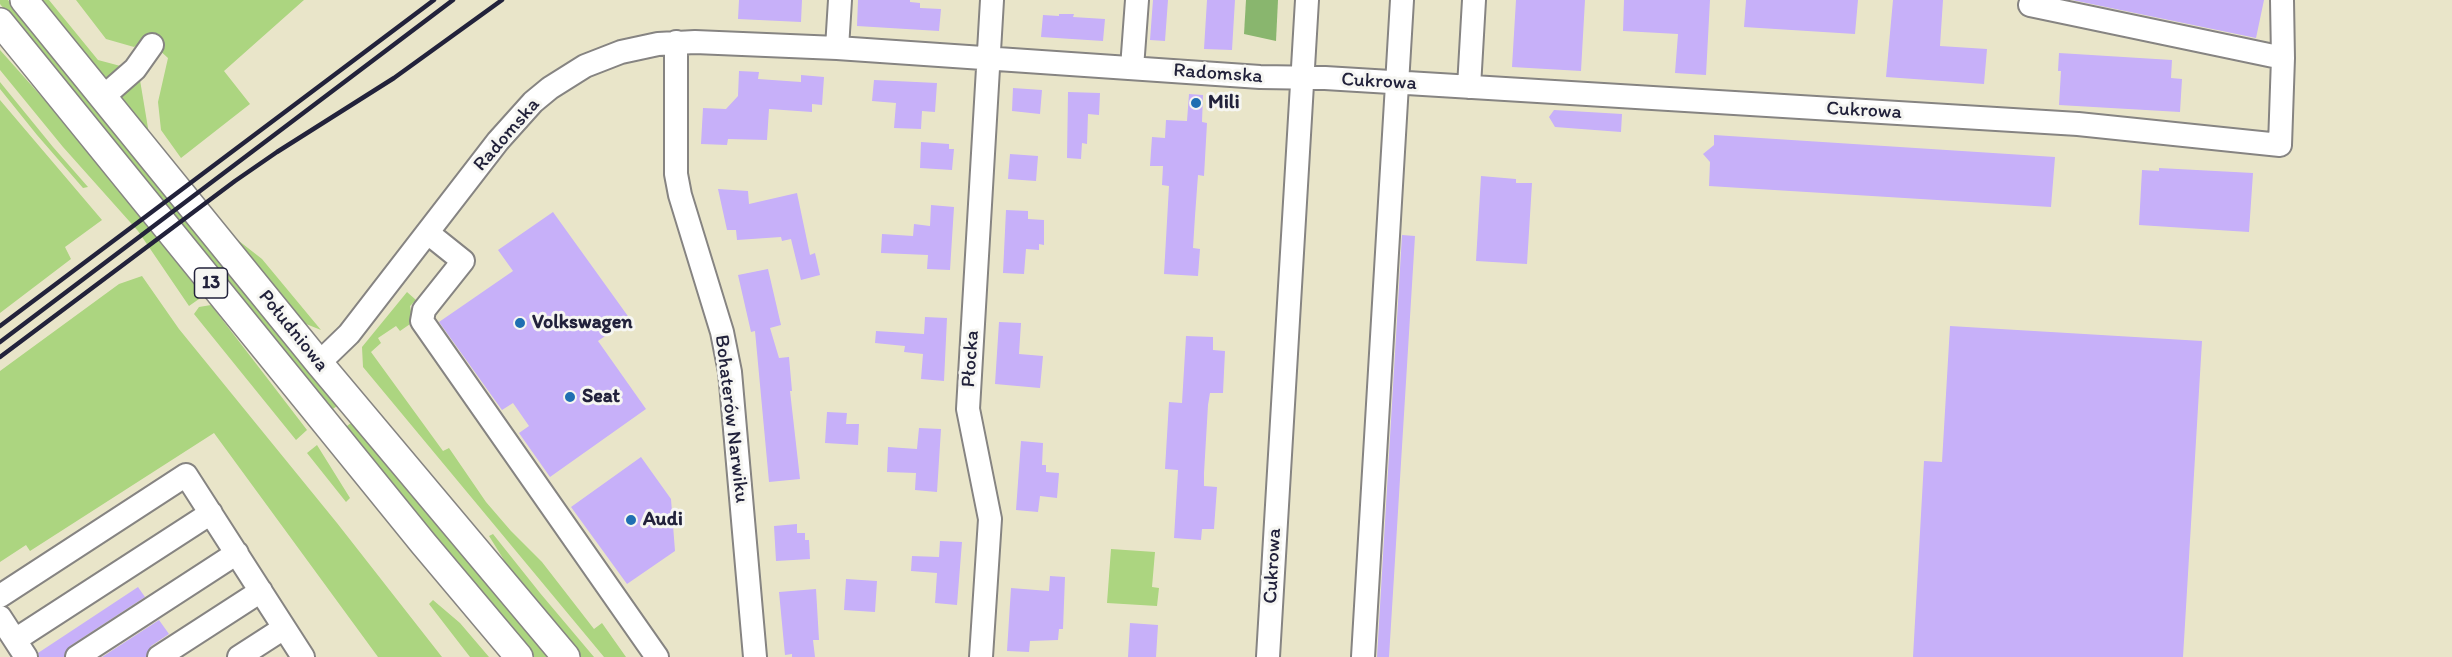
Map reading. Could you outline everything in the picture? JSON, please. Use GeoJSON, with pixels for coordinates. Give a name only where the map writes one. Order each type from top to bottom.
{"type":"FeatureCollection","features":[{"type":"Feature","properties":{"kind":"main road","name":"Południowa"},"geometry":{"type":"LineString","coordinates":[[24,0],[319,363],[566,657]]}},
{"type":"Feature","properties":{"kind":"main road","name":"Południowa"},"geometry":{"type":"LineString","coordinates":[[0,22],[423,543],[519,657]]}},
{"type":"Feature","properties":{"kind":"street"},"geometry":{"type":"LineString","coordinates":[[837,48],[840,0]]}},
{"type":"Feature","properties":{"kind":"street"},"geometry":{"type":"LineString","coordinates":[[989,58],[992,0]]}},
{"type":"Feature","properties":{"kind":"street"},"geometry":{"type":"LineString","coordinates":[[1132,68],[1137,0]]}},
{"type":"Feature","properties":{"kind":"street","name":"Cukrowa"},"geometry":{"type":"LineString","coordinates":[[1268,657],[1307,0]]}},
{"type":"Feature","properties":{"kind":"street"},"geometry":{"type":"LineString","coordinates":[[1363,657],[1402,0]]}},
{"type":"Feature","properties":{"kind":"street"},"geometry":{"type":"LineString","coordinates":[[1469,87],[1474,0]]}},
{"type":"Feature","properties":{"kind":"street","name":"Cukrowa"},"geometry":{"type":"LineString","coordinates":[[1303,79],[1325,78],[2113,126],[2280,145],[2282,0]]}},
{"type":"Feature","properties":{"kind":"street"},"geometry":{"type":"LineString","coordinates":[[2030,5],[2283,58]]}},
{"type":"Feature","properties":{"kind":"street","name":"Radomska"},"geometry":{"type":"LineString","coordinates":[[319,363],[350,334],[515,121],[550,88],[585,66],[606,57],[638,48],[676,42],[837,48],[1303,79]]}},
{"type":"Feature","properties":{"kind":"street","name":"Bohaterów Narwiku"},"geometry":{"type":"LineString","coordinates":[[676,42],[676,174],[680,195],[722,332],[730,372],[755,657]]}},
{"type":"Feature","properties":{"kind":"street"},"geometry":{"type":"LineString","coordinates":[[103,97],[135,69],[152,45]]}},
{"type":"Feature","properties":{"kind":"street","name":"Płocka"},"geometry":{"type":"LineString","coordinates":[[981,657],[990,519],[968,409],[989,58]]}},
{"type":"Feature","properties":{"kind":"street"},"geometry":{"type":"LineString","coordinates":[[428,233],[463,261],[424,310],[422,321],[657,657]]}},
{"type":"Feature","properties":{"kind":"street"},"geometry":{"type":"LineString","coordinates":[[0,596],[186,475],[303,657]]}},
{"type":"Feature","properties":{"kind":"street"},"geometry":{"type":"LineString","coordinates":[[0,617],[21,649],[211,513]]}},
{"type":"Feature","properties":{"kind":"street"},"geometry":{"type":"LineString","coordinates":[[77,657],[237,553]]}},
{"type":"Feature","properties":{"kind":"street"},"geometry":{"type":"LineString","coordinates":[[159,657],[261,591]]}},
{"type":"Feature","properties":{"kind":"street"},"geometry":{"type":"LineString","coordinates":[[239,657],[285,628]]}},
{"type":"Feature","properties":{"kind":"green space"},"geometry":{"type":"Polygon","coordinates":[[[0,0],[8,0],[337,406],[330,411],[0,4],[0,0]]]}},
{"type":"Feature","properties":{"kind":"green space"},"geometry":{"type":"Polygon","coordinates":[[[39,0],[49,0],[98,60],[128,68],[112,81],[104,80],[39,0]]]}},
{"type":"Feature","properties":{"kind":"green space"},"geometry":{"type":"Polygon","coordinates":[[[76,0],[304,0],[224,71],[250,104],[181,158],[161,130],[158,102],[168,58],[147,39],[134,47],[106,39],[76,0]]]}},
{"type":"Feature","properties":{"kind":"green space"},"geometry":{"type":"Polygon","coordinates":[[[1246,0],[1278,0],[1276,41],[1244,34],[1246,0]]]}},
{"type":"Feature","properties":{"kind":"green space"},"geometry":{"type":"Polygon","coordinates":[[[0,50],[74,133],[149,226],[201,292],[199,299],[189,306],[138,231],[63,147],[0,70],[0,50]]]}},
{"type":"Feature","properties":{"kind":"green space"},"geometry":{"type":"Polygon","coordinates":[[[140,80],[149,134],[118,99],[119,88],[140,80]]]}},
{"type":"Feature","properties":{"kind":"green space"},"geometry":{"type":"Polygon","coordinates":[[[0,82],[88,187],[83,188],[37,135],[0,89],[0,82]]]}},
{"type":"Feature","properties":{"kind":"green space"},"geometry":{"type":"Polygon","coordinates":[[[0,100],[102,220],[65,247],[71,259],[0,313],[0,100]]]}},
{"type":"Feature","properties":{"kind":"green space"},"geometry":{"type":"Polygon","coordinates":[[[230,234],[262,259],[321,330],[301,322],[230,234]]]}},
{"type":"Feature","properties":{"kind":"green space"},"geometry":{"type":"Polygon","coordinates":[[[142,276],[179,329],[337,523],[442,657],[378,657],[214,433],[30,551],[26,545],[0,562],[0,371],[119,284],[142,276]]]}},
{"type":"Feature","properties":{"kind":"green space"},"geometry":{"type":"Polygon","coordinates":[[[407,292],[416,300],[410,306],[413,322],[400,331],[396,326],[378,338],[381,343],[371,352],[443,451],[449,448],[486,502],[542,562],[594,629],[602,623],[626,657],[604,657],[363,367],[362,347],[407,292]]]}},
{"type":"Feature","properties":{"kind":"green space"},"geometry":{"type":"Polygon","coordinates":[[[211,305],[307,430],[296,440],[194,314],[199,307],[211,305]]]}},
{"type":"Feature","properties":{"kind":"green space"},"geometry":{"type":"Polygon","coordinates":[[[351,423],[548,657],[532,657],[343,429],[351,423]]]}},
{"type":"Feature","properties":{"kind":"green space"},"geometry":{"type":"Polygon","coordinates":[[[317,445],[350,498],[346,502],[307,453],[317,445]]]}},
{"type":"Feature","properties":{"kind":"green space"},"geometry":{"type":"Polygon","coordinates":[[[493,534],[594,657],[581,657],[519,584],[489,536],[493,534]]]}},
{"type":"Feature","properties":{"kind":"green space"},"geometry":{"type":"Polygon","coordinates":[[[1111,549],[1155,552],[1152,587],[1159,588],[1157,606],[1107,603],[1111,549]]]}},
{"type":"Feature","properties":{"kind":"green space"},"geometry":{"type":"Polygon","coordinates":[[[433,600],[460,623],[489,657],[470,657],[429,604],[433,600]]]}},
{"type":"Feature","properties":{"kind":"building"},"geometry":{"type":"Polygon","coordinates":[[[739,0],[802,0],[801,22],[738,19],[739,0]]]}},
{"type":"Feature","properties":{"kind":"building"},"geometry":{"type":"Polygon","coordinates":[[[858,0],[910,0],[910,2],[920,3],[920,8],[941,9],[939,31],[857,26],[858,0]]]}},
{"type":"Feature","properties":{"kind":"building"},"geometry":{"type":"Polygon","coordinates":[[[1153,0],[1168,0],[1165,41],[1150,40],[1153,0]]]}},
{"type":"Feature","properties":{"kind":"building"},"geometry":{"type":"Polygon","coordinates":[[[1207,0],[1235,0],[1232,50],[1204,49],[1207,0]]]}},
{"type":"Feature","properties":{"kind":"building"},"geometry":{"type":"Polygon","coordinates":[[[1516,0],[1585,0],[1581,71],[1512,67],[1516,0]]]}},
{"type":"Feature","properties":{"kind":"building"},"geometry":{"type":"Polygon","coordinates":[[[1624,0],[1710,0],[1706,75],[1675,73],[1678,34],[1623,31],[1624,0]]]}},
{"type":"Feature","properties":{"kind":"building"},"geometry":{"type":"Polygon","coordinates":[[[1746,0],[1858,0],[1855,34],[1744,27],[1746,0]]]}},
{"type":"Feature","properties":{"kind":"building"},"geometry":{"type":"Polygon","coordinates":[[[1893,0],[1943,0],[1940,46],[1987,49],[1984,84],[1886,77],[1893,0]]]}},
{"type":"Feature","properties":{"kind":"building"},"geometry":{"type":"Polygon","coordinates":[[[2072,0],[2264,0],[2256,38],[2072,0]]]}},
{"type":"Feature","properties":{"kind":"building"},"geometry":{"type":"Polygon","coordinates":[[[1059,14],[1105,19],[1103,41],[1041,37],[1043,15],[1059,16],[1059,14]]]}},
{"type":"Feature","properties":{"kind":"building"},"geometry":{"type":"Polygon","coordinates":[[[2059,53],[2172,60],[2171,78],[2182,79],[2180,112],[2059,105],[2061,71],[2058,71],[2059,53]]]}},
{"type":"Feature","properties":{"kind":"building"},"geometry":{"type":"Polygon","coordinates":[[[739,71],[759,72],[758,79],[801,82],[801,75],[824,77],[822,105],[812,104],[812,112],[769,109],[767,140],[728,139],[727,145],[701,144],[703,108],[726,109],[738,96],[739,71]]]}},
{"type":"Feature","properties":{"kind":"building"},"geometry":{"type":"Polygon","coordinates":[[[874,80],[937,83],[935,112],[922,111],[921,129],[894,128],[896,103],[872,101],[874,80]]]}},
{"type":"Feature","properties":{"kind":"building"},"geometry":{"type":"Polygon","coordinates":[[[1013,88],[1042,90],[1040,114],[1012,111],[1013,88]]]}},
{"type":"Feature","properties":{"kind":"building"},"geometry":{"type":"Polygon","coordinates":[[[1068,92],[1100,93],[1099,115],[1088,114],[1087,144],[1082,143],[1081,159],[1067,158],[1068,92]]]}},
{"type":"Feature","properties":{"kind":"building"},"geometry":{"type":"Polygon","coordinates":[[[1189,94],[1203,95],[1202,122],[1207,123],[1204,176],[1198,175],[1193,248],[1200,249],[1198,276],[1164,274],[1169,186],[1162,185],[1163,166],[1150,166],[1152,137],[1165,138],[1166,120],[1187,121],[1189,94]]]}},
{"type":"Feature","properties":{"kind":"building"},"geometry":{"type":"Polygon","coordinates":[[[1554,110],[1622,114],[1621,132],[1555,127],[1549,117],[1554,110]]]}},
{"type":"Feature","properties":{"kind":"building"},"geometry":{"type":"Polygon","coordinates":[[[1714,135],[2055,157],[2051,207],[1709,186],[1710,162],[1703,154],[1714,145],[1714,135]]]}},
{"type":"Feature","properties":{"kind":"building"},"geometry":{"type":"Polygon","coordinates":[[[921,142],[949,144],[949,149],[954,149],[952,170],[920,168],[921,142]]]}},
{"type":"Feature","properties":{"kind":"building"},"geometry":{"type":"Polygon","coordinates":[[[1010,154],[1038,156],[1036,181],[1008,179],[1010,154]]]}},
{"type":"Feature","properties":{"kind":"building"},"geometry":{"type":"Polygon","coordinates":[[[2159,168],[2253,173],[2249,232],[2139,225],[2142,170],[2159,171],[2159,168]]]}},
{"type":"Feature","properties":{"kind":"building"},"geometry":{"type":"Polygon","coordinates":[[[1481,176],[1516,179],[1516,183],[1532,183],[1527,264],[1476,261],[1481,176]]]}},
{"type":"Feature","properties":{"kind":"building"},"geometry":{"type":"Polygon","coordinates":[[[718,189],[748,191],[749,204],[797,193],[810,255],[815,253],[820,275],[801,280],[791,239],[782,241],[781,237],[737,240],[736,230],[727,230],[718,189]]]}},
{"type":"Feature","properties":{"kind":"building"},"geometry":{"type":"Polygon","coordinates":[[[931,205],[954,207],[950,270],[927,269],[928,255],[881,253],[882,234],[913,236],[914,224],[930,226],[931,205]]]}},
{"type":"Feature","properties":{"kind":"building"},"geometry":{"type":"Polygon","coordinates":[[[1006,210],[1028,211],[1028,219],[1044,220],[1044,245],[1039,244],[1039,250],[1026,249],[1024,274],[1003,273],[1006,210]]]}},
{"type":"Feature","properties":{"kind":"building"},"geometry":{"type":"Polygon","coordinates":[[[553,212],[630,319],[598,341],[646,409],[550,477],[519,433],[529,426],[513,403],[502,410],[439,322],[513,271],[498,250],[553,212]]]}},
{"type":"Feature","properties":{"kind":"building"},"geometry":{"type":"Polygon","coordinates":[[[1402,235],[1415,236],[1389,657],[1377,657],[1402,235]]]}},
{"type":"Feature","properties":{"kind":"building"},"geometry":{"type":"Polygon","coordinates":[[[768,269],[781,325],[770,328],[779,358],[789,357],[792,391],[790,391],[800,479],[769,482],[755,331],[751,332],[738,275],[768,269]]]}},
{"type":"Feature","properties":{"kind":"building"},"geometry":{"type":"Polygon","coordinates":[[[925,317],[947,318],[944,381],[921,379],[923,354],[904,352],[905,346],[875,343],[876,331],[924,334],[925,317]]]}},
{"type":"Feature","properties":{"kind":"building"},"geometry":{"type":"Polygon","coordinates":[[[999,322],[1021,323],[1019,354],[1043,356],[1040,388],[995,384],[999,322]]]}},
{"type":"Feature","properties":{"kind":"building"},"geometry":{"type":"Polygon","coordinates":[[[1950,326],[2202,341],[2183,657],[1913,657],[1924,461],[1942,462],[1950,326]]]}},
{"type":"Feature","properties":{"kind":"building"},"geometry":{"type":"Polygon","coordinates":[[[1186,336],[1213,337],[1213,350],[1225,351],[1223,393],[1210,393],[1208,405],[1204,486],[1217,487],[1214,529],[1202,529],[1201,540],[1174,538],[1178,470],[1165,469],[1169,402],[1182,403],[1186,336]]]}},
{"type":"Feature","properties":{"kind":"building"},"geometry":{"type":"Polygon","coordinates":[[[827,412],[847,413],[846,424],[859,424],[858,445],[825,443],[827,412]]]}},
{"type":"Feature","properties":{"kind":"building"},"geometry":{"type":"Polygon","coordinates":[[[919,428],[941,429],[937,492],[915,490],[916,473],[887,472],[888,447],[917,449],[919,428]]]}},
{"type":"Feature","properties":{"kind":"building"},"geometry":{"type":"Polygon","coordinates":[[[1021,441],[1043,443],[1042,465],[1046,465],[1046,472],[1059,473],[1057,498],[1040,496],[1038,512],[1016,510],[1021,441]]]}},
{"type":"Feature","properties":{"kind":"building"},"geometry":{"type":"Polygon","coordinates":[[[641,457],[671,499],[675,551],[627,584],[571,507],[641,457]]]}},
{"type":"Feature","properties":{"kind":"building"},"geometry":{"type":"Polygon","coordinates":[[[797,524],[797,533],[805,533],[805,540],[809,540],[810,559],[776,561],[774,526],[797,524]]]}},
{"type":"Feature","properties":{"kind":"building"},"geometry":{"type":"Polygon","coordinates":[[[940,541],[962,542],[957,605],[935,603],[937,573],[911,571],[912,556],[939,557],[940,541]]]}},
{"type":"Feature","properties":{"kind":"building"},"geometry":{"type":"Polygon","coordinates":[[[1050,576],[1065,577],[1063,629],[1059,629],[1058,640],[1030,641],[1029,652],[1007,651],[1011,588],[1049,591],[1050,576]]]}},
{"type":"Feature","properties":{"kind":"building"},"geometry":{"type":"Polygon","coordinates":[[[846,579],[877,581],[875,612],[844,610],[846,579]]]}},
{"type":"Feature","properties":{"kind":"building"},"geometry":{"type":"Polygon","coordinates":[[[138,587],[145,597],[70,646],[64,657],[39,657],[38,653],[138,587]]]}},
{"type":"Feature","properties":{"kind":"building"},"geometry":{"type":"Polygon","coordinates":[[[816,589],[819,640],[813,640],[815,657],[785,655],[779,592],[816,589]]]}},
{"type":"Feature","properties":{"kind":"building"},"geometry":{"type":"Polygon","coordinates":[[[159,620],[169,634],[151,646],[146,657],[102,657],[159,620]]]}},
{"type":"Feature","properties":{"kind":"building"},"geometry":{"type":"Polygon","coordinates":[[[1130,623],[1158,625],[1156,657],[1128,657],[1130,623]]]}},
{"type":"Feature","properties":{"kind":"railway"},"geometry":{"type":"LineString","coordinates":[[0,326],[434,0]]}},
{"type":"Feature","properties":{"kind":"railway"},"geometry":{"type":"LineString","coordinates":[[0,342],[453,0]]}},
{"type":"Feature","properties":{"kind":"railway"},"geometry":{"type":"LineString","coordinates":[[0,357],[235,181],[394,78],[502,0]]}},
{"type":"Feature","properties":{"kind":"place","name":"Mili"},"geometry":{"type":"Point","coordinates":[1196,103]}},
{"type":"Feature","properties":{"kind":"place","name":"Volkswagen"},"geometry":{"type":"Point","coordinates":[520,323]}},
{"type":"Feature","properties":{"kind":"place","name":"Seat"},"geometry":{"type":"Point","coordinates":[570,397]}},
{"type":"Feature","properties":{"kind":"place","name":"Audi"},"geometry":{"type":"Point","coordinates":[631,520]}}]}
